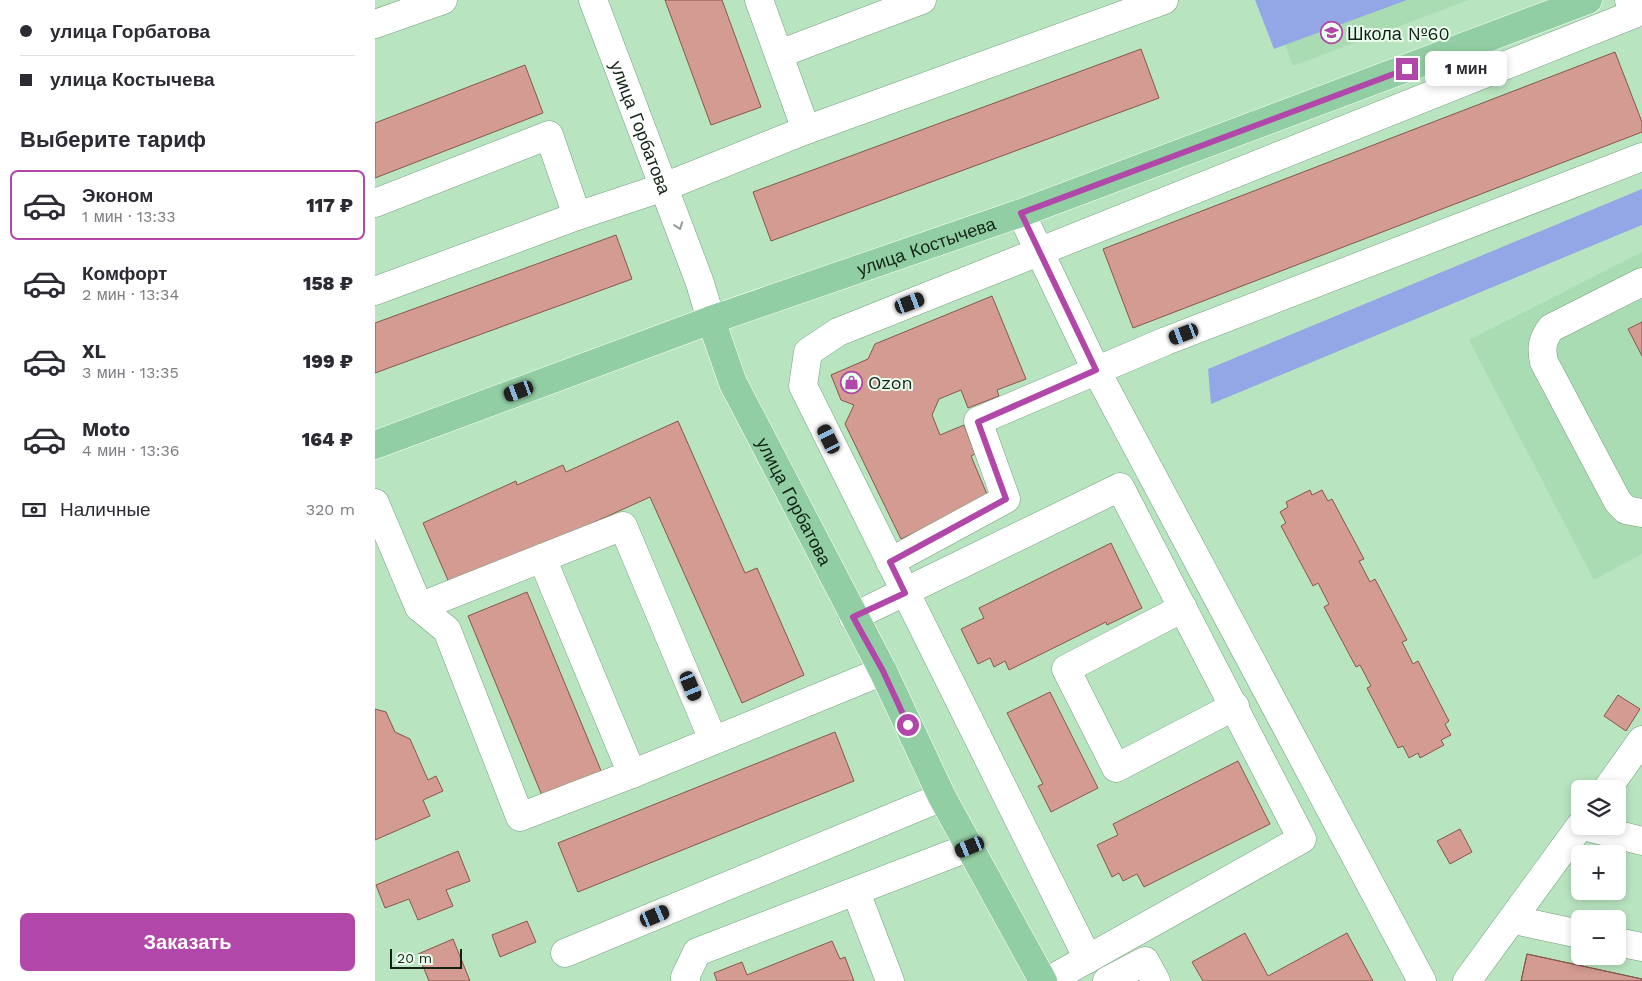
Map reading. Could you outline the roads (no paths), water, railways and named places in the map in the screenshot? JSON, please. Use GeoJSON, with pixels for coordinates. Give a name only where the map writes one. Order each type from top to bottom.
{"type":"FeatureCollection","features":[{"type":"Feature","properties":{"kind":"main road","name":"улица Костычева"},"geometry":{"type":"LineString","coordinates":[[375,445],[711,320],[1021,213],[1588,0]]}},
{"type":"Feature","properties":{"kind":"main road","name":"улица Горбатова"},"geometry":{"type":"LineString","coordinates":[[711,320],[733,383],[853,617],[883,671],[942,797],[1043,981]]}},
{"type":"Feature","properties":{"kind":"street"},"geometry":{"type":"LineString","coordinates":[[375,24],[443,0]]}},
{"type":"Feature","properties":{"kind":"street","name":"улица Горбатова"},"geometry":{"type":"LineString","coordinates":[[593,0],[665,187],[700,283],[711,320]]}},
{"type":"Feature","properties":{"kind":"street"},"geometry":{"type":"LineString","coordinates":[[759,0],[807,130]]}},
{"type":"Feature","properties":{"kind":"street"},"geometry":{"type":"LineString","coordinates":[[779,54],[922,0]]}},
{"type":"Feature","properties":{"kind":"street"},"geometry":{"type":"LineString","coordinates":[[375,291],[577,216],[665,187],[807,130],[1164,0]]}},
{"type":"Feature","properties":{"kind":"street"},"geometry":{"type":"LineString","coordinates":[[1088,959],[803,386],[808,352],[838,332],[1634,14],[1629,0]]}},
{"type":"Feature","properties":{"kind":"street"},"geometry":{"type":"LineString","coordinates":[[375,203],[549,135],[577,216]]}},
{"type":"Feature","properties":{"kind":"street"},"geometry":{"type":"LineString","coordinates":[[890,562],[1006,499],[978,422],[1096,370],[1642,157]]}},
{"type":"Feature","properties":{"kind":"street"},"geometry":{"type":"LineString","coordinates":[[1021,213],[1096,370],[1422,981]]}},
{"type":"Feature","properties":{"kind":"street"},"geometry":{"type":"LineString","coordinates":[[1642,282],[1551,328],[1543,338],[1541,350],[1544,362],[1618,502],[1627,510],[1642,513]]}},
{"type":"Feature","properties":{"kind":"street"},"geometry":{"type":"LineString","coordinates":[[853,617],[1119,487],[1235,706],[1302,838],[1048,981]]}},
{"type":"Feature","properties":{"kind":"street"},"geometry":{"type":"LineString","coordinates":[[375,503],[419,607],[447,630],[520,817],[633,774],[883,671]]}},
{"type":"Feature","properties":{"kind":"street"},"geometry":{"type":"LineString","coordinates":[[419,607],[623,526],[713,740]]}},
{"type":"Feature","properties":{"kind":"street"},"geometry":{"type":"LineString","coordinates":[[542,558],[633,774]]}},
{"type":"Feature","properties":{"kind":"street"},"geometry":{"type":"LineString","coordinates":[[1183,608],[1066,669],[1117,768],[1235,706]]}},
{"type":"Feature","properties":{"kind":"street"},"geometry":{"type":"LineString","coordinates":[[1613,780],[1642,740]]}},
{"type":"Feature","properties":{"kind":"street"},"geometry":{"type":"LineString","coordinates":[[565,953],[942,797]]}},
{"type":"Feature","properties":{"kind":"street"},"geometry":{"type":"LineString","coordinates":[[1467,981],[1575,835]]}},
{"type":"Feature","properties":{"kind":"street"},"geometry":{"type":"LineString","coordinates":[[1618,835],[1642,841]]}},
{"type":"Feature","properties":{"kind":"street"},"geometry":{"type":"LineString","coordinates":[[686,981],[685,977],[697,952],[970,847]]}},
{"type":"Feature","properties":{"kind":"street"},"geometry":{"type":"LineString","coordinates":[[856,892],[890,981]]}},
{"type":"Feature","properties":{"kind":"street"},"geometry":{"type":"LineString","coordinates":[[1514,920],[1571,932]]}},
{"type":"Feature","properties":{"kind":"street"},"geometry":{"type":"LineString","coordinates":[[1626,944],[1642,947]]}},
{"type":"Feature","properties":{"kind":"street"},"geometry":{"type":"LineString","coordinates":[[1107,981],[1145,961],[1156,981]]}},
{"type":"Feature","properties":{"kind":"place","name":"Школа №60"},"geometry":{"type":"Point","coordinates":[1331,33]}},
{"type":"Feature","properties":{"kind":"place","name":"Ozon"},"geometry":{"type":"Point","coordinates":[852,382]}}]}
